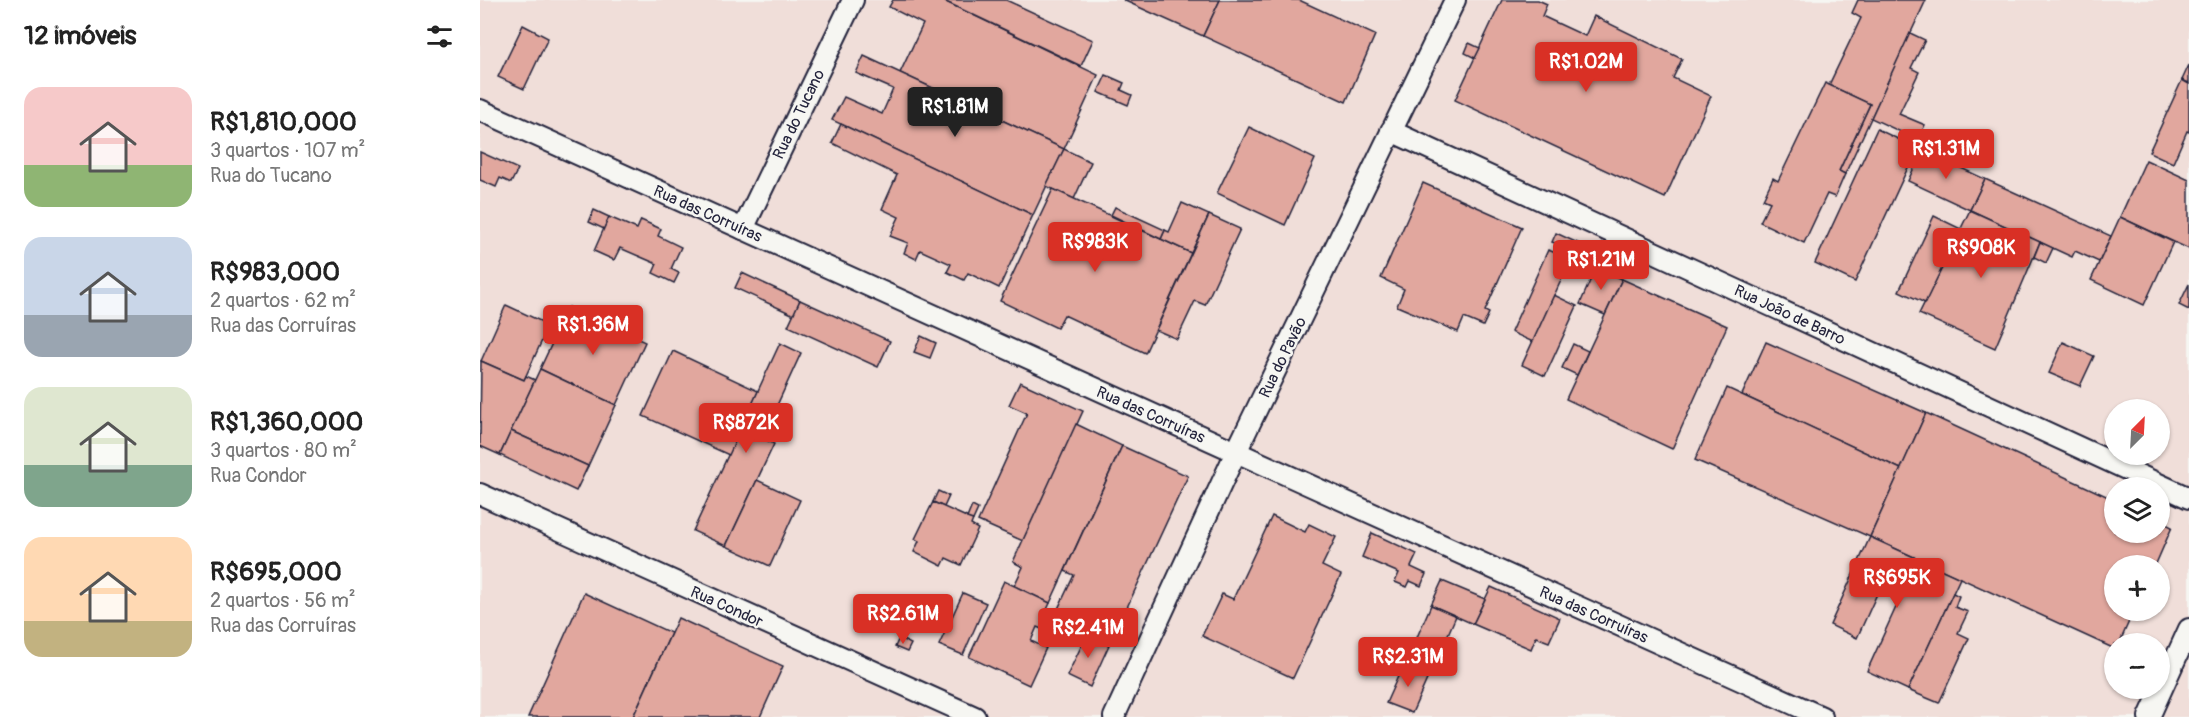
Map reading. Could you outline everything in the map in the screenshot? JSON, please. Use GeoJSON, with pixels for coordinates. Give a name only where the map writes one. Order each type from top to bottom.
{"type":"FeatureCollection","features":[{"type":"Feature","properties":{"kind":"street","name":"Rua do Tucano"},"geometry":{"type":"LineString","coordinates":[[743,229],[853,0]]}},
{"type":"Feature","properties":{"kind":"street","name":"Rua do Pavão"},"geometry":{"type":"LineString","coordinates":[[1114,717],[1236,452],[1455,0]]}},
{"type":"Feature","properties":{"kind":"street","name":"Rua das Corruíras"},"geometry":{"type":"LineString","coordinates":[[480,110],[1822,717]]}},
{"type":"Feature","properties":{"kind":"street","name":"Rua João de Barro"},"geometry":{"type":"LineString","coordinates":[[1391,131],[2189,498]]}},
{"type":"Feature","properties":{"kind":"street","name":"Rua Condor"},"geometry":{"type":"LineString","coordinates":[[480,494],[975,717]]}},
{"type":"Feature","properties":{"kind":"street"},"geometry":{"type":"LineString","coordinates":[[2149,717],[2189,629]]}},
{"type":"Feature","properties":{"kind":"shaded area"},"geometry":{"type":"Polygon","coordinates":[[[480,0],[2189,0],[2189,717],[480,717],[480,0]]]}},
{"type":"Feature","properties":{"kind":"building"},"geometry":{"type":"Polygon","coordinates":[[[893,0],[942,0],[1098,75],[1064,149],[900,73],[923,24],[889,7],[893,0]]]}},
{"type":"Feature","properties":{"kind":"building"},"geometry":{"type":"Polygon","coordinates":[[[942,0],[1006,0],[1093,40],[1081,66],[942,0]]]}},
{"type":"Feature","properties":{"kind":"building"},"geometry":{"type":"Polygon","coordinates":[[[1123,0],[1220,0],[1203,36],[1123,0]]]}},
{"type":"Feature","properties":{"kind":"building"},"geometry":{"type":"Polygon","coordinates":[[[1220,0],[1299,0],[1375,35],[1346,102],[1203,36],[1220,0]]]}},
{"type":"Feature","properties":{"kind":"building"},"geometry":{"type":"Polygon","coordinates":[[[1502,0],[1538,0],[1547,4],[1542,16],[1585,36],[1594,16],[1682,59],[1673,78],[1711,96],[1665,198],[1455,100],[1502,0]]]}},
{"type":"Feature","properties":{"kind":"building"},"geometry":{"type":"Polygon","coordinates":[[[1858,0],[1926,0],[1845,174],[1839,171],[1870,104],[1829,85],[1861,18],[1852,13],[1858,0]]]}},
{"type":"Feature","properties":{"kind":"building"},"geometry":{"type":"Polygon","coordinates":[[[523,25],[548,38],[524,89],[498,77],[523,25]]]}},
{"type":"Feature","properties":{"kind":"building"},"geometry":{"type":"Polygon","coordinates":[[[1910,33],[1925,40],[1911,68],[1919,72],[1899,114],[1925,125],[1918,140],[1871,118],[1910,33]]]}},
{"type":"Feature","properties":{"kind":"building"},"geometry":{"type":"Polygon","coordinates":[[[1469,43],[1480,48],[1475,58],[1465,53],[1469,43]]]}},
{"type":"Feature","properties":{"kind":"building"},"geometry":{"type":"Polygon","coordinates":[[[864,56],[1064,149],[1033,215],[832,120],[844,97],[882,114],[893,89],[856,73],[864,56]]]}},
{"type":"Feature","properties":{"kind":"building"},"geometry":{"type":"Polygon","coordinates":[[[2189,65],[2189,83],[2182,80],[2189,65]]]}},
{"type":"Feature","properties":{"kind":"building"},"geometry":{"type":"Polygon","coordinates":[[[1106,75],[1124,83],[1121,90],[1132,95],[1128,105],[1098,92],[1106,75]]]}},
{"type":"Feature","properties":{"kind":"building"},"geometry":{"type":"Polygon","coordinates":[[[2182,80],[2189,84],[2189,132],[2187,131],[2173,163],[2149,152],[2182,80]]]}},
{"type":"Feature","properties":{"kind":"building"},"geometry":{"type":"Polygon","coordinates":[[[1825,83],[1870,104],[1839,171],[1845,174],[1835,197],[1827,194],[1804,243],[1760,222],[1770,202],[1763,199],[1773,178],[1778,181],[1825,83]]]}},
{"type":"Feature","properties":{"kind":"building"},"geometry":{"type":"Polygon","coordinates":[[[841,124],[1033,215],[999,288],[968,273],[964,280],[947,272],[951,264],[920,250],[916,259],[904,253],[908,243],[890,236],[899,217],[882,209],[897,175],[832,143],[841,124]]]}},
{"type":"Feature","properties":{"kind":"building"},"geometry":{"type":"Polygon","coordinates":[[[1249,127],[1315,159],[1285,225],[1217,193],[1249,127]]]}},
{"type":"Feature","properties":{"kind":"building"},"geometry":{"type":"Polygon","coordinates":[[[1877,129],[1917,148],[1855,282],[1815,263],[1877,129]]]}},
{"type":"Feature","properties":{"kind":"building"},"geometry":{"type":"Polygon","coordinates":[[[1064,149],[1091,162],[1074,199],[1046,186],[1064,149]]]}},
{"type":"Feature","properties":{"kind":"building"},"geometry":{"type":"Polygon","coordinates":[[[1922,150],[1985,179],[1970,210],[1908,181],[1922,150]]]}},
{"type":"Feature","properties":{"kind":"building"},"geometry":{"type":"Polygon","coordinates":[[[480,152],[518,169],[511,183],[500,178],[496,187],[480,180],[480,152]]]}},
{"type":"Feature","properties":{"kind":"building"},"geometry":{"type":"Polygon","coordinates":[[[2146,160],[2189,180],[2189,249],[2120,217],[2146,160]]]}},
{"type":"Feature","properties":{"kind":"building"},"geometry":{"type":"Polygon","coordinates":[[[1985,179],[2111,236],[2099,262],[2075,251],[2072,257],[1970,210],[1985,179]]]}},
{"type":"Feature","properties":{"kind":"building"},"geometry":{"type":"Polygon","coordinates":[[[1423,183],[1522,227],[1485,311],[1489,313],[1483,326],[1464,318],[1458,332],[1397,306],[1404,289],[1381,278],[1423,183]]]}},
{"type":"Feature","properties":{"kind":"building"},"geometry":{"type":"Polygon","coordinates":[[[1053,189],[1191,253],[1145,353],[1064,315],[1057,328],[1000,301],[1053,189]]]}},
{"type":"Feature","properties":{"kind":"building"},"geometry":{"type":"Polygon","coordinates":[[[1182,203],[1209,215],[1191,253],[1161,239],[1165,230],[1169,232],[1182,203]]]}},
{"type":"Feature","properties":{"kind":"building"},"geometry":{"type":"Polygon","coordinates":[[[1115,207],[1165,230],[1161,239],[1111,215],[1115,207]]]}},
{"type":"Feature","properties":{"kind":"building"},"geometry":{"type":"Polygon","coordinates":[[[594,210],[609,217],[604,229],[589,222],[594,210]]]}},
{"type":"Feature","properties":{"kind":"building"},"geometry":{"type":"Polygon","coordinates":[[[1970,210],[2040,242],[1995,348],[1919,314],[1970,210]]]}},
{"type":"Feature","properties":{"kind":"building"},"geometry":{"type":"Polygon","coordinates":[[[1209,215],[1240,229],[1205,305],[1195,301],[1177,339],[1156,330],[1209,215]]]}},
{"type":"Feature","properties":{"kind":"building"},"geometry":{"type":"Polygon","coordinates":[[[1934,216],[1961,229],[1925,303],[1899,291],[1934,216]]]}},
{"type":"Feature","properties":{"kind":"building"},"geometry":{"type":"Polygon","coordinates":[[[609,217],[637,229],[641,220],[661,229],[658,236],[681,247],[671,269],[679,273],[674,283],[653,273],[657,264],[620,248],[614,260],[594,251],[609,217]]]}},
{"type":"Feature","properties":{"kind":"building"},"geometry":{"type":"Polygon","coordinates":[[[2120,217],[2173,242],[2144,305],[2091,280],[2120,217]]]}},
{"type":"Feature","properties":{"kind":"building"},"geometry":{"type":"Polygon","coordinates":[[[1556,233],[1578,243],[1533,342],[1511,332],[1548,250],[1556,253],[1560,245],[1552,242],[1556,233]]]}},
{"type":"Feature","properties":{"kind":"building"},"geometry":{"type":"Polygon","coordinates":[[[2040,242],[2053,248],[2046,263],[2034,257],[2040,242]]]}},
{"type":"Feature","properties":{"kind":"building"},"geometry":{"type":"Polygon","coordinates":[[[1596,267],[1622,279],[1605,315],[1580,304],[1596,267]]]}},
{"type":"Feature","properties":{"kind":"building"},"geometry":{"type":"Polygon","coordinates":[[[742,273],[800,300],[794,315],[735,288],[742,273]]]}},
{"type":"Feature","properties":{"kind":"building"},"geometry":{"type":"Polygon","coordinates":[[[1622,279],[1727,326],[1672,449],[1566,399],[1622,279]]]}},
{"type":"Feature","properties":{"kind":"building"},"geometry":{"type":"Polygon","coordinates":[[[2189,284],[2189,310],[2179,305],[2189,284]]]}},
{"type":"Feature","properties":{"kind":"building"},"geometry":{"type":"Polygon","coordinates":[[[1554,295],[1577,306],[1545,376],[1522,365],[1554,295]]]}},
{"type":"Feature","properties":{"kind":"building"},"geometry":{"type":"Polygon","coordinates":[[[800,300],[890,341],[878,367],[788,326],[800,300]]]}},
{"type":"Feature","properties":{"kind":"building"},"geometry":{"type":"Polygon","coordinates":[[[506,305],[549,325],[524,380],[481,361],[506,305]]]}},
{"type":"Feature","properties":{"kind":"building"},"geometry":{"type":"Polygon","coordinates":[[[569,307],[645,342],[616,405],[540,369],[569,307]]]}},
{"type":"Feature","properties":{"kind":"building"},"geometry":{"type":"Polygon","coordinates":[[[921,336],[936,343],[930,358],[914,352],[921,336]]]}},
{"type":"Feature","properties":{"kind":"building"},"geometry":{"type":"Polygon","coordinates":[[[1766,342],[1926,413],[1901,469],[1742,395],[1766,342]]]}},
{"type":"Feature","properties":{"kind":"building"},"geometry":{"type":"Polygon","coordinates":[[[2063,342],[2094,356],[2080,386],[2049,373],[2063,342]]]}},
{"type":"Feature","properties":{"kind":"building"},"geometry":{"type":"Polygon","coordinates":[[[780,343],[801,353],[762,438],[774,444],[726,546],[693,531],[780,343]]]}},
{"type":"Feature","properties":{"kind":"building"},"geometry":{"type":"Polygon","coordinates":[[[1573,344],[1588,351],[1577,375],[1562,368],[1573,344]]]}},
{"type":"Feature","properties":{"kind":"building"},"geometry":{"type":"Polygon","coordinates":[[[673,351],[758,391],[729,455],[643,416],[673,351]]]}},
{"type":"Feature","properties":{"kind":"building"},"geometry":{"type":"Polygon","coordinates":[[[481,361],[524,380],[526,376],[535,380],[500,455],[480,446],[481,361]]]}},
{"type":"Feature","properties":{"kind":"building"},"geometry":{"type":"Polygon","coordinates":[[[540,369],[616,405],[588,466],[511,431],[540,369]]]}},
{"type":"Feature","properties":{"kind":"building"},"geometry":{"type":"Polygon","coordinates":[[[1020,382],[1083,411],[1023,541],[978,521],[1027,413],[1009,405],[1020,382]]]}},
{"type":"Feature","properties":{"kind":"building"},"geometry":{"type":"Polygon","coordinates":[[[1727,388],[1901,469],[1870,537],[1695,460],[1727,388]]]}},
{"type":"Feature","properties":{"kind":"building"},"geometry":{"type":"Polygon","coordinates":[[[1926,413],[2104,495],[2104,543],[2165,543],[2160,555],[2104,555],[2104,621],[2129,621],[2124,633],[2104,633],[2104,644],[1870,537],[1926,413]]]}},
{"type":"Feature","properties":{"kind":"building"},"geometry":{"type":"Polygon","coordinates":[[[1076,424],[1122,446],[1050,603],[1014,586],[1023,567],[1013,562],[1076,424]]]}},
{"type":"Feature","properties":{"kind":"building"},"geometry":{"type":"Polygon","coordinates":[[[511,431],[588,466],[576,491],[500,455],[511,431]]]}},
{"type":"Feature","properties":{"kind":"building"},"geometry":{"type":"Polygon","coordinates":[[[1122,446],[1188,476],[1116,631],[1079,614],[1076,620],[1057,611],[1074,575],[1065,571],[1122,446]]]}},
{"type":"Feature","properties":{"kind":"building"},"geometry":{"type":"Polygon","coordinates":[[[757,480],[800,500],[770,566],[726,546],[757,480]]]}},
{"type":"Feature","properties":{"kind":"building"},"geometry":{"type":"Polygon","coordinates":[[[938,491],[949,496],[944,507],[933,502],[938,491]]]}},
{"type":"Feature","properties":{"kind":"building"},"geometry":{"type":"Polygon","coordinates":[[[933,502],[973,520],[971,525],[978,529],[961,565],[946,558],[942,566],[914,552],[919,541],[915,539],[933,502]]]}},
{"type":"Feature","properties":{"kind":"building"},"geometry":{"type":"Polygon","coordinates":[[[972,506],[978,509],[973,520],[967,518],[972,506]]]}},
{"type":"Feature","properties":{"kind":"building"},"geometry":{"type":"Polygon","coordinates":[[[1272,516],[1305,532],[1309,524],[1336,537],[1322,566],[1341,575],[1293,678],[1202,636],[1222,594],[1233,599],[1272,516]]]}},
{"type":"Feature","properties":{"kind":"building"},"geometry":{"type":"Polygon","coordinates":[[[1372,533],[1417,554],[1411,567],[1426,574],[1421,586],[1410,581],[1407,587],[1395,582],[1399,573],[1362,557],[1372,533]]]}},
{"type":"Feature","properties":{"kind":"building"},"geometry":{"type":"Polygon","coordinates":[[[1870,537],[1960,578],[1908,690],[1867,671],[1907,583],[1886,574],[1857,638],[1830,625],[1870,537]]]}},
{"type":"Feature","properties":{"kind":"building"},"geometry":{"type":"Polygon","coordinates":[[[1004,581],[1050,603],[1044,616],[1051,619],[1046,631],[1037,627],[1031,641],[1046,648],[1029,685],[969,657],[1004,581]]]}},
{"type":"Feature","properties":{"kind":"building"},"geometry":{"type":"Polygon","coordinates":[[[1442,581],[1485,599],[1473,624],[1431,605],[1442,581]]]}},
{"type":"Feature","properties":{"kind":"building"},"geometry":{"type":"Polygon","coordinates":[[[1491,587],[1560,618],[1549,642],[1536,637],[1531,649],[1473,624],[1491,587]]]}},
{"type":"Feature","properties":{"kind":"building"},"geometry":{"type":"Polygon","coordinates":[[[584,593],[671,633],[633,717],[528,717],[584,593]]]}},
{"type":"Feature","properties":{"kind":"building"},"geometry":{"type":"Polygon","coordinates":[[[963,593],[986,603],[963,655],[939,645],[963,593]]]}},
{"type":"Feature","properties":{"kind":"building"},"geometry":{"type":"Polygon","coordinates":[[[1953,593],[1959,596],[1955,607],[1968,612],[1958,633],[1969,638],[1939,703],[1908,690],[1953,593]]]}},
{"type":"Feature","properties":{"kind":"building"},"geometry":{"type":"Polygon","coordinates":[[[1431,605],[1456,616],[1439,655],[1414,644],[1431,605]]]}},
{"type":"Feature","properties":{"kind":"building"},"geometry":{"type":"Polygon","coordinates":[[[678,618],[783,666],[760,717],[633,717],[678,618]]]}},
{"type":"Feature","properties":{"kind":"building"},"geometry":{"type":"Polygon","coordinates":[[[1090,628],[1098,632],[1095,639],[1109,645],[1090,687],[1067,676],[1090,628]]]}},
{"type":"Feature","properties":{"kind":"building"},"geometry":{"type":"Polygon","coordinates":[[[899,638],[911,644],[907,652],[895,647],[899,638]]]}},
{"type":"Feature","properties":{"kind":"building"},"geometry":{"type":"Polygon","coordinates":[[[1411,649],[1437,661],[1433,669],[1408,658],[1411,649]]]}},
{"type":"Feature","properties":{"kind":"building"},"geometry":{"type":"Polygon","coordinates":[[[1404,663],[1429,675],[1412,713],[1386,703],[1404,663]]]}}]}
